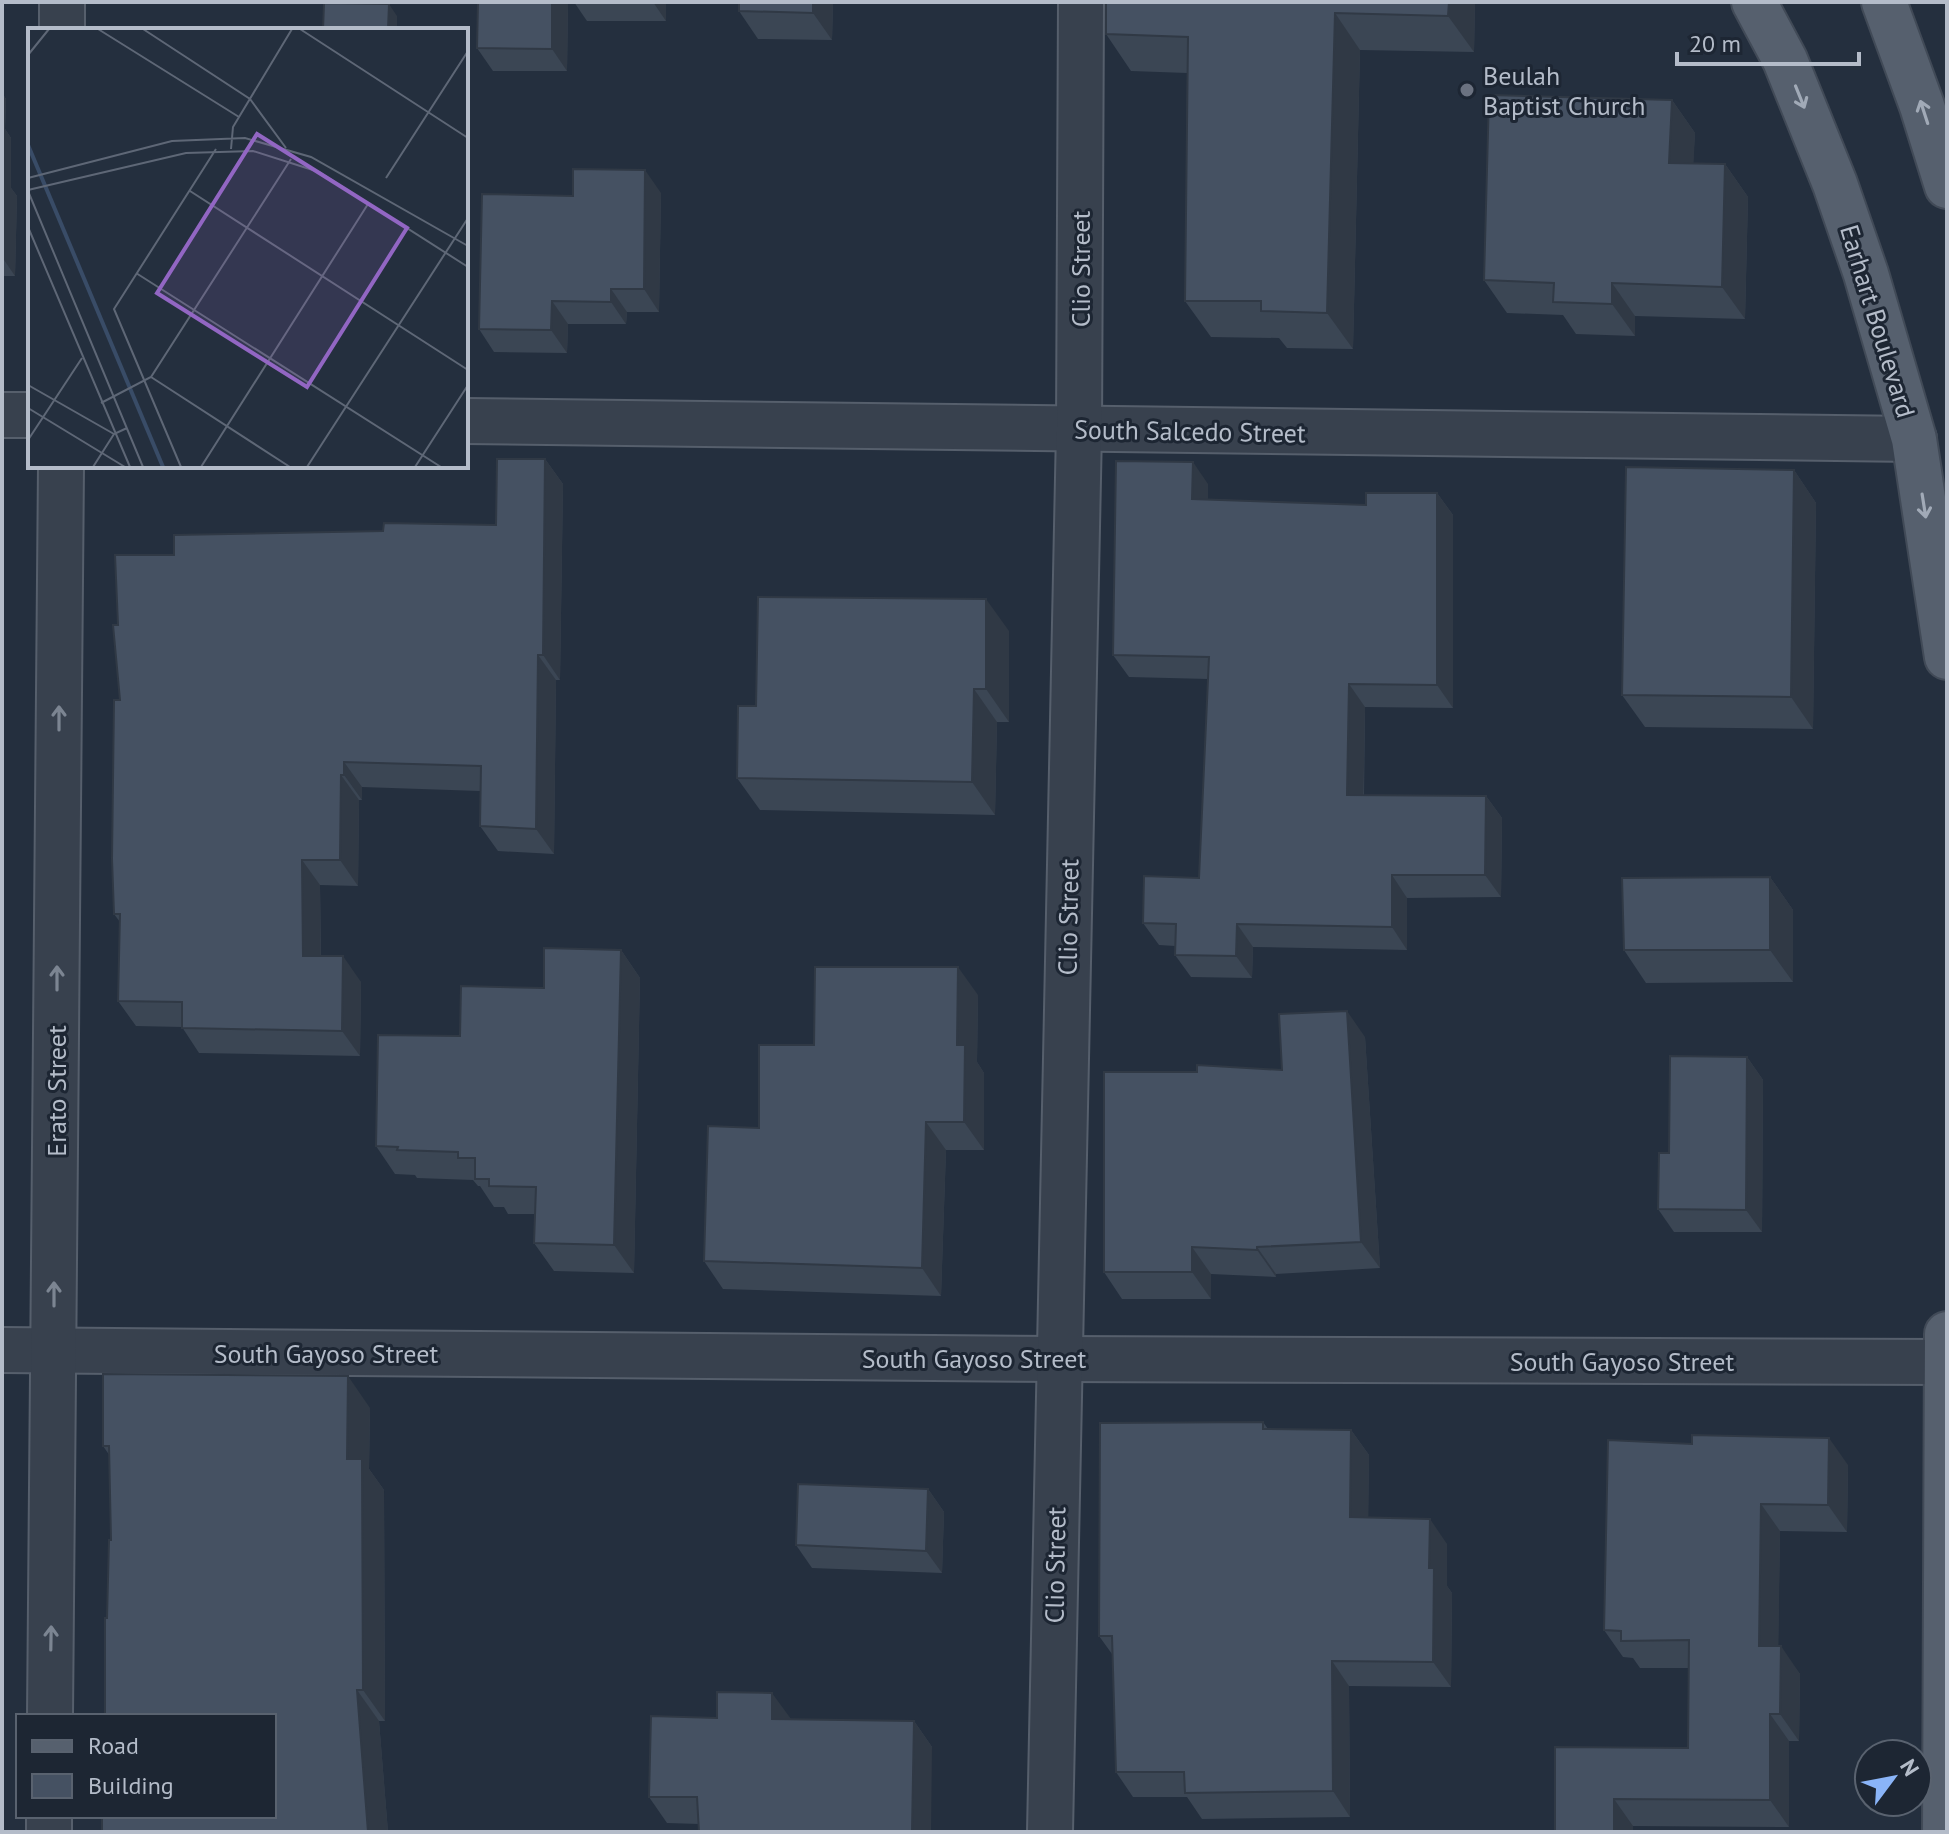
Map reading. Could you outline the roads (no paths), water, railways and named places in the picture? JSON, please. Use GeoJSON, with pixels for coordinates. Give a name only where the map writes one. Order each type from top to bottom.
{"type":"FeatureCollection","features":[{"type":"Feature","properties":{"kind":"main road","name":"Earhart Boulevard"},"geometry":{"type":"LineString","coordinates":[[1754,2],[1785,60],[1835,184],[1866,274],[1914,439],[1947,657]]}},
{"type":"Feature","properties":{"kind":"main road"},"geometry":{"type":"LineString","coordinates":[[1884,2],[1947,186]]}},
{"type":"Feature","properties":{"kind":"main road"},"geometry":{"type":"LineString","coordinates":[[1945,1832],[1947,1334]]}},
{"type":"Feature","properties":{"kind":"street"},"geometry":{"type":"LineString","coordinates":[[62,2],[62,28]]}},
{"type":"Feature","properties":{"kind":"street","name":"Clio Street"},"geometry":{"type":"LineString","coordinates":[[1050,1832],[1079,430],[1081,2]]}},
{"type":"Feature","properties":{"kind":"street"},"geometry":{"type":"LineString","coordinates":[[2,415],[28,415]]}},
{"type":"Feature","properties":{"kind":"street","name":"South Salcedo Street"},"geometry":{"type":"LineString","coordinates":[[468,421],[1914,439]]}},
{"type":"Feature","properties":{"kind":"street","name":"Erato Street"},"geometry":{"type":"LineString","coordinates":[[50,1714],[61,468]]}},
{"type":"Feature","properties":{"kind":"street","name":"South Gayoso Street"},"geometry":{"type":"LineString","coordinates":[[2,1350],[1058,1359],[1946,1362]]}},
{"type":"Feature","properties":{"kind":"place","name":"Beulah Baptist Church"},"geometry":{"type":"Point","coordinates":[1467,90]}}]}
